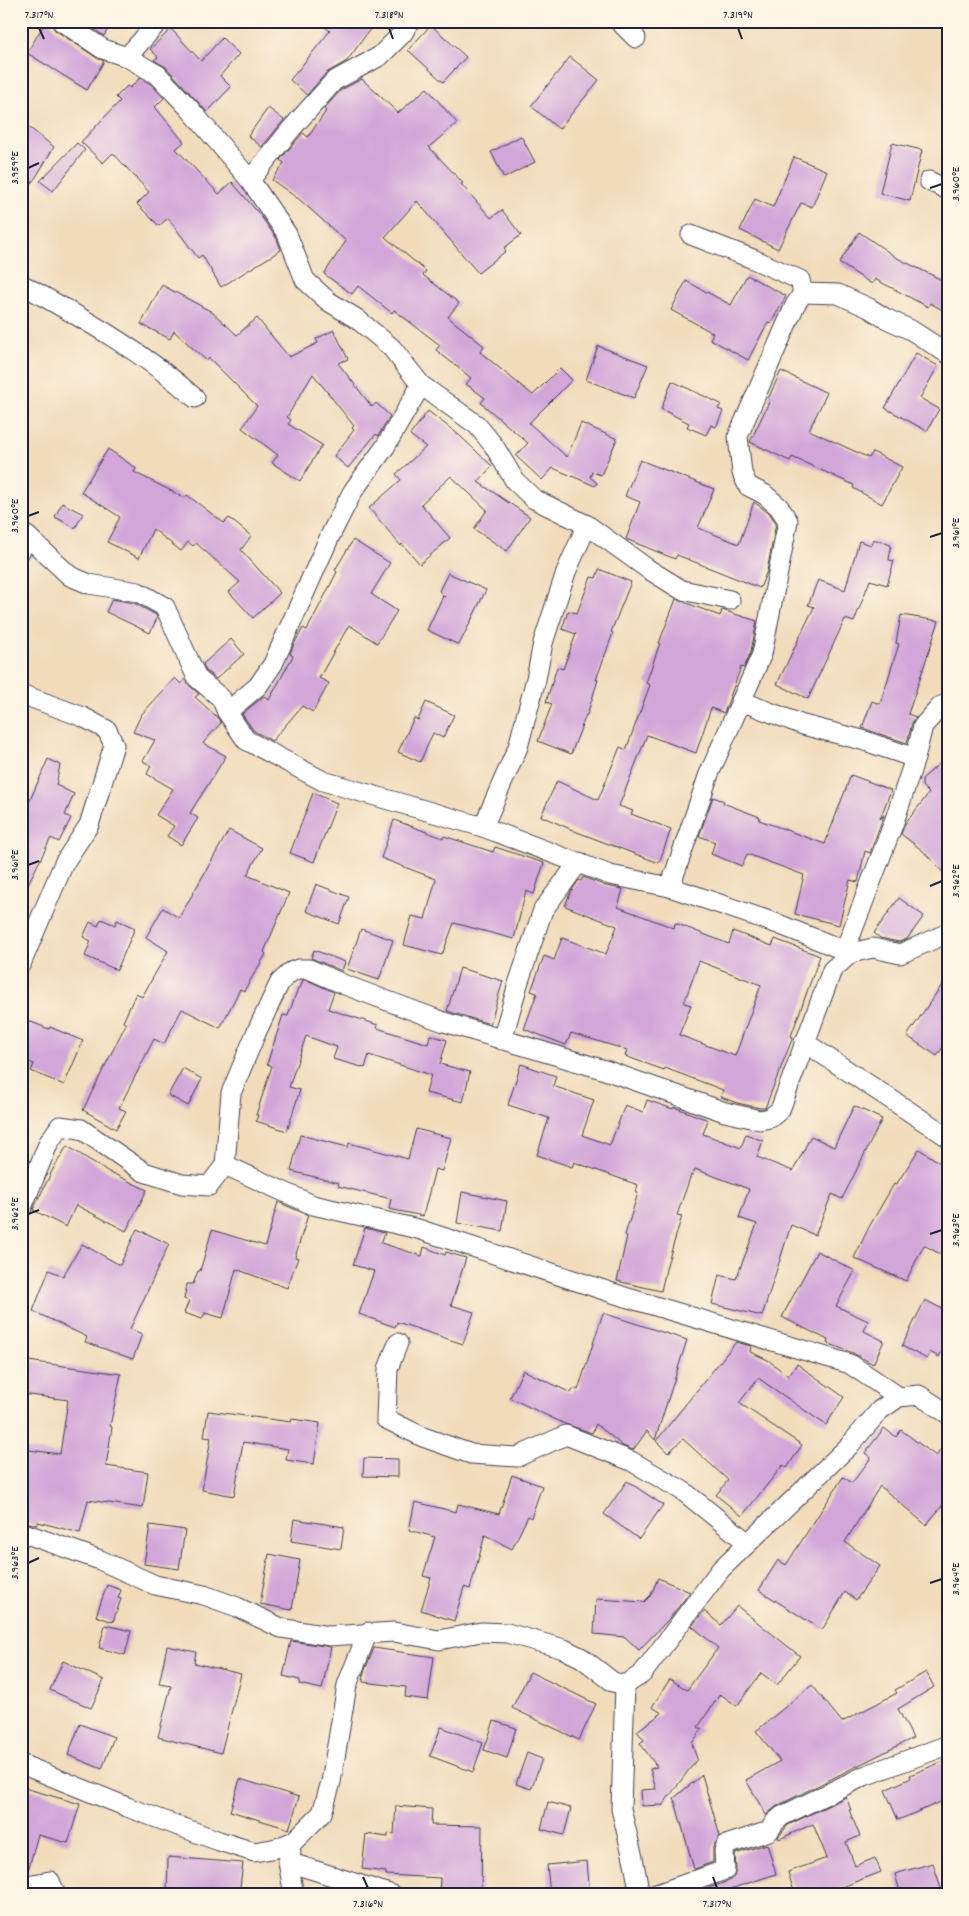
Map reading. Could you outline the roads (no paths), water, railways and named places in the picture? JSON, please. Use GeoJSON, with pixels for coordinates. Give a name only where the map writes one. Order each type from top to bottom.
{"type":"FeatureCollection","features":[{"type":"Feature","properties":{"kind":"street"},"geometry":{"type":"LineString","coordinates":[[61,21],[102,49],[127,57],[158,75],[189,108],[250,180],[287,234],[305,280],[328,302],[357,319],[391,347],[421,385],[477,425],[494,446],[515,481],[534,499],[587,525],[648,569],[682,590],[730,600]]}},
{"type":"Feature","properties":{"kind":"street"},"geometry":{"type":"LineString","coordinates":[[127,57],[159,21]]}},
{"type":"Feature","properties":{"kind":"street"},"geometry":{"type":"LineString","coordinates":[[250,180],[292,128],[334,82],[380,56],[403,33],[410,21]]}},
{"type":"Feature","properties":{"kind":"street"},"geometry":{"type":"LineString","coordinates":[[619,21],[636,38]]}},
{"type":"Feature","properties":{"kind":"street"},"geometry":{"type":"LineString","coordinates":[[929,181],[948,190]]}},
{"type":"Feature","properties":{"kind":"street"},"geometry":{"type":"LineString","coordinates":[[670,887],[710,774],[762,654],[788,521],[779,507],[764,494],[748,486],[742,473],[738,436],[795,305],[803,293],[800,280],[754,259],[691,235]]}},
{"type":"Feature","properties":{"kind":"street"},"geometry":{"type":"LineString","coordinates":[[21,284],[98,327],[169,374],[196,398]]}},
{"type":"Feature","properties":{"kind":"street"},"geometry":{"type":"LineString","coordinates":[[803,293],[838,294],[911,330],[948,354]]}},
{"type":"Feature","properties":{"kind":"street"},"geometry":{"type":"LineString","coordinates":[[227,712],[258,686],[273,664],[342,512],[353,492],[385,447],[421,385]]}},
{"type":"Feature","properties":{"kind":"street"},"geometry":{"type":"LineString","coordinates":[[483,827],[518,747],[536,679],[543,643],[566,572],[587,525]]}},
{"type":"Feature","properties":{"kind":"street"},"geometry":{"type":"LineString","coordinates":[[23,535],[70,576],[88,584],[138,592],[165,607],[197,678],[221,698],[227,712],[246,740],[323,781],[483,827],[610,874],[670,887],[778,924],[848,951],[873,948],[900,954],[948,933]]}},
{"type":"Feature","properties":{"kind":"street"},"geometry":{"type":"LineString","coordinates":[[21,694],[83,717],[107,730],[114,745],[88,824],[64,863],[21,964]]}},
{"type":"Feature","properties":{"kind":"street"},"geometry":{"type":"LineString","coordinates":[[742,701],[803,725],[862,740],[915,758]]}},
{"type":"Feature","properties":{"kind":"street"},"geometry":{"type":"LineString","coordinates":[[23,1201],[49,1142],[60,1126],[81,1129],[144,1172],[182,1184],[208,1186],[225,1165],[231,1093],[256,1032],[280,982],[290,972],[298,969],[309,968],[345,986],[444,1022],[605,1070],[725,1112],[760,1120],[770,1118],[780,1110],[832,970],[848,951],[894,822],[915,758],[923,726],[941,706],[948,704]]}},
{"type":"Feature","properties":{"kind":"street"},"geometry":{"type":"LineString","coordinates":[[502,1040],[518,984],[543,910],[579,862]]}},
{"type":"Feature","properties":{"kind":"street"},"geometry":{"type":"LineString","coordinates":[[804,1042],[948,1137]]}},
{"type":"Feature","properties":{"kind":"street"},"geometry":{"type":"LineString","coordinates":[[225,1165],[314,1205],[418,1229],[625,1297],[850,1364],[899,1398]]}},
{"type":"Feature","properties":{"kind":"street"},"geometry":{"type":"LineString","coordinates":[[398,1343],[388,1370],[386,1420],[424,1437],[471,1454],[517,1457],[566,1435],[630,1462],[683,1491],[748,1543]]}},
{"type":"Feature","properties":{"kind":"street"},"geometry":{"type":"LineString","coordinates":[[21,1532],[100,1560],[155,1585],[204,1595],[237,1607],[281,1628],[329,1636],[368,1632],[394,1632],[439,1640],[480,1632],[507,1634],[564,1649],[582,1658],[613,1682],[625,1685],[642,1674],[721,1570],[849,1446],[880,1410],[899,1398],[919,1395],[948,1414]]}},
{"type":"Feature","properties":{"kind":"street"},"geometry":{"type":"LineString","coordinates":[[21,1764],[218,1841],[254,1852],[277,1848],[294,1841],[322,1813],[331,1782],[347,1685],[368,1632]]}},
{"type":"Feature","properties":{"kind":"street"},"geometry":{"type":"LineString","coordinates":[[625,1685],[621,1809],[640,1895]]}},
{"type":"Feature","properties":{"kind":"street"},"geometry":{"type":"LineString","coordinates":[[633,1858],[646,1863],[654,1895],[725,1870],[724,1851],[726,1845],[769,1831],[774,1822],[782,1816],[864,1776],[948,1744]]}},
{"type":"Feature","properties":{"kind":"street"},"geometry":{"type":"LineString","coordinates":[[294,1841],[288,1862],[294,1895]]}},
{"type":"Feature","properties":{"kind":"street"},"geometry":{"type":"LineString","coordinates":[[288,1862],[393,1895]]}},
{"type":"Feature","properties":{"kind":"street"},"geometry":{"type":"LineString","coordinates":[[21,1886],[50,1881],[56,1895]]}}]}
